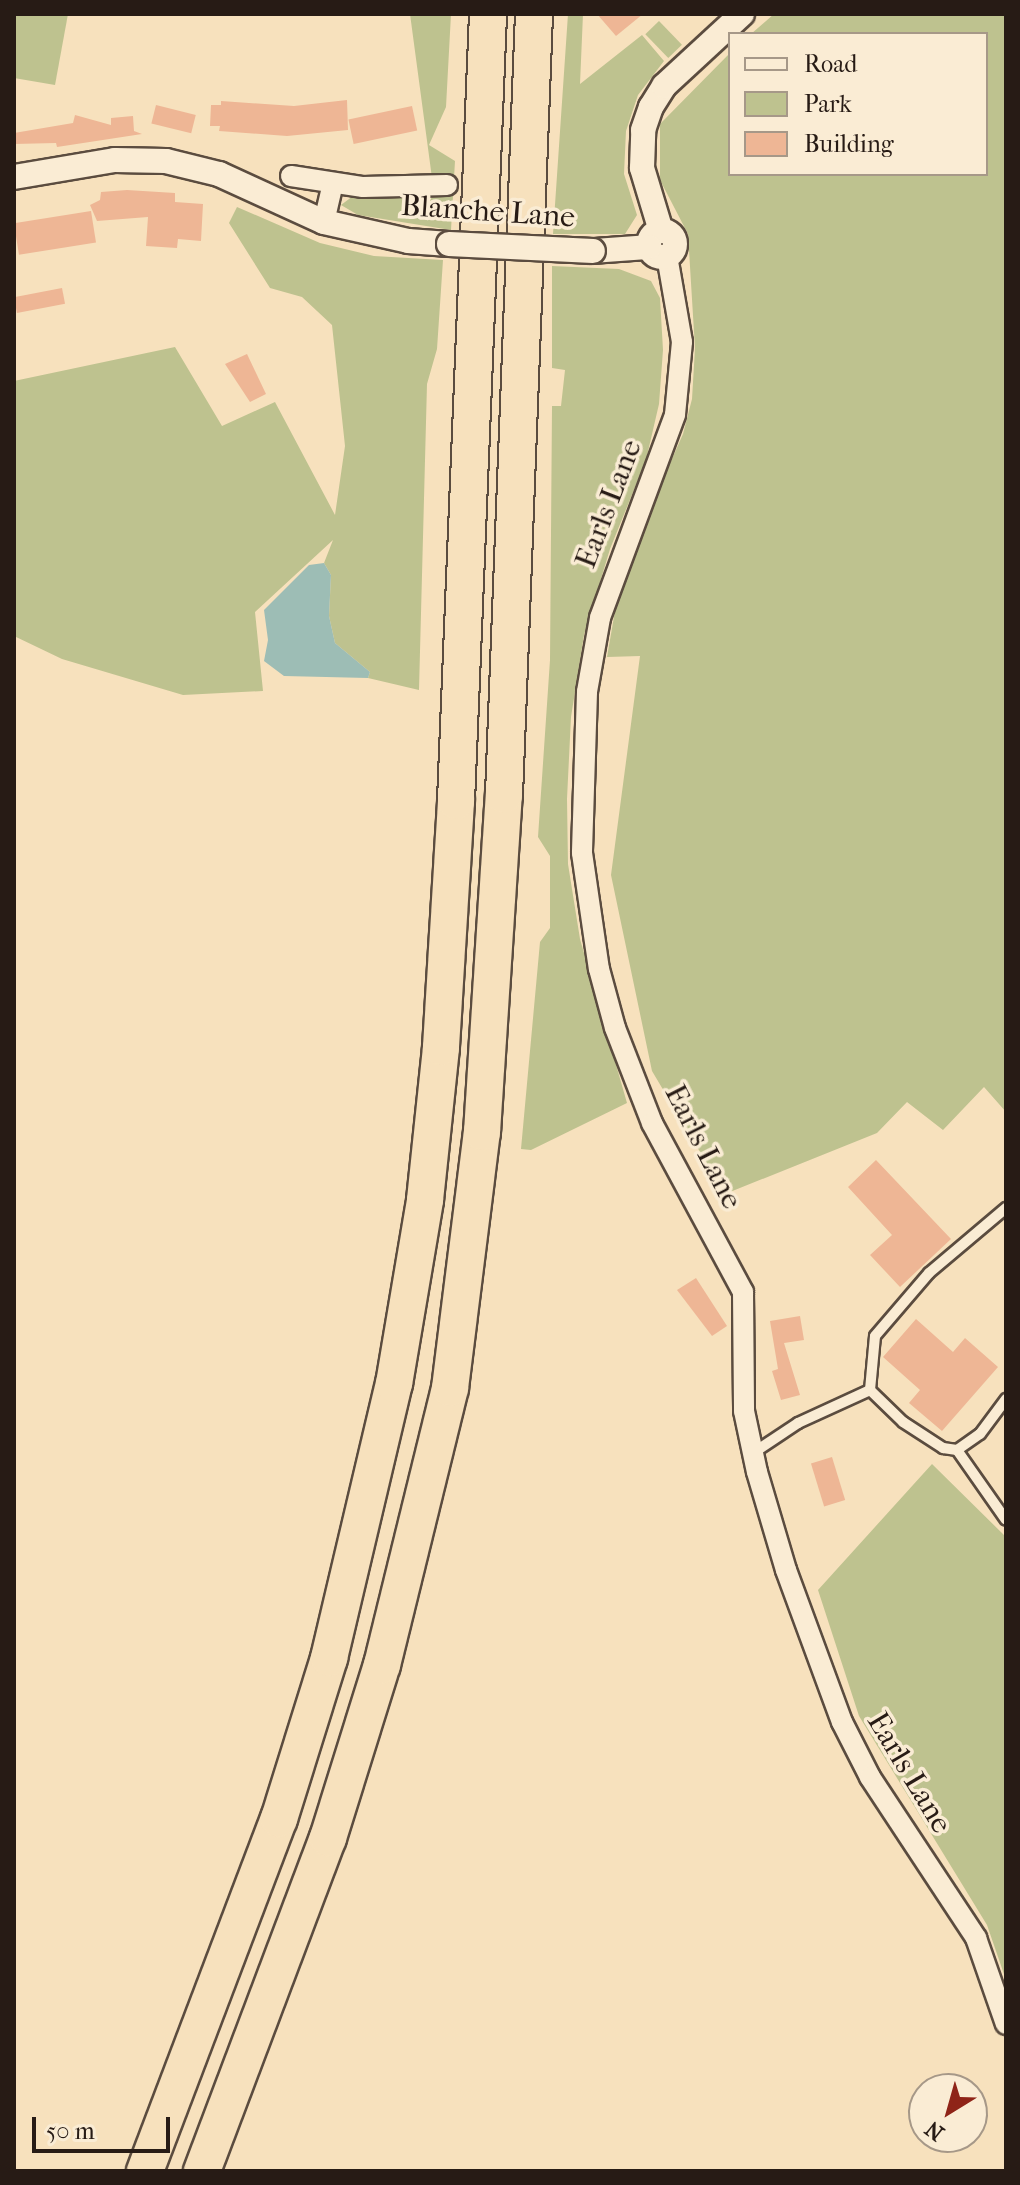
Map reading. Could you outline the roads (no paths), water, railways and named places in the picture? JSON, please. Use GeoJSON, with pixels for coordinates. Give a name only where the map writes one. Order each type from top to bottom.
{"type":"FeatureCollection","features":[{"type":"Feature","properties":{"kind":"highway"},"geometry":{"type":"LineString","coordinates":[[145,2171],[279,1819],[329,1658],[394,1384],[425,1200],[441,1047],[455,817],[488,14]]}},
{"type":"Feature","properties":{"kind":"highway"},"geometry":{"type":"LineString","coordinates":[[202,2171],[328,1838],[382,1665],[450,1388],[482,1132],[504,795],[534,14]]}},
{"type":"Feature","properties":{"kind":"street"},"geometry":{"type":"LineString","coordinates":[[659,245],[642,168],[643,130],[651,107],[664,86],[742,14]]}},
{"type":"Feature","properties":{"kind":"street","name":"Blanche Lane"},"geometry":{"type":"LineString","coordinates":[[14,177],[115,160],[166,161],[219,174],[324,222],[408,241],[593,251],[659,245]]}},
{"type":"Feature","properties":{"kind":"street","name":"Blanche Lane"},"geometry":{"type":"LineString","coordinates":[[291,176],[333,183],[447,185]]}},
{"type":"Feature","properties":{"kind":"street"},"geometry":{"type":"LineString","coordinates":[[324,222],[333,183]]}},
{"type":"Feature","properties":{"kind":"street","name":"Earls Lane"},"geometry":{"type":"LineString","coordinates":[[659,245],[682,342],[677,400],[600,618],[587,692],[582,853],[588,910],[615,1028],[652,1123],[743,1292],[744,1411],[753,1453],[786,1570],[842,1722],[870,1777],[976,1938],[1006,2024]]}},
{"type":"Feature","properties":{"kind":"lane"},"geometry":{"type":"LineString","coordinates":[[870,1390],[875,1336],[929,1273],[1006,1208]]}},
{"type":"Feature","properties":{"kind":"lane"},"geometry":{"type":"LineString","coordinates":[[753,1453],[798,1423],[870,1390]]}},
{"type":"Feature","properties":{"kind":"lane"},"geometry":{"type":"LineString","coordinates":[[870,1390],[903,1422],[943,1448],[957,1450],[980,1434],[1006,1399]]}},
{"type":"Feature","properties":{"kind":"lane"},"geometry":{"type":"LineString","coordinates":[[957,1450],[1006,1520]]}},
{"type":"Feature","properties":{"kind":"water"},"geometry":{"type":"Polygon","coordinates":[[[324,563],[331,575],[329,616],[335,643],[370,672],[368,678],[284,676],[264,661],[268,640],[264,610],[309,565],[324,563]]]}}]}
